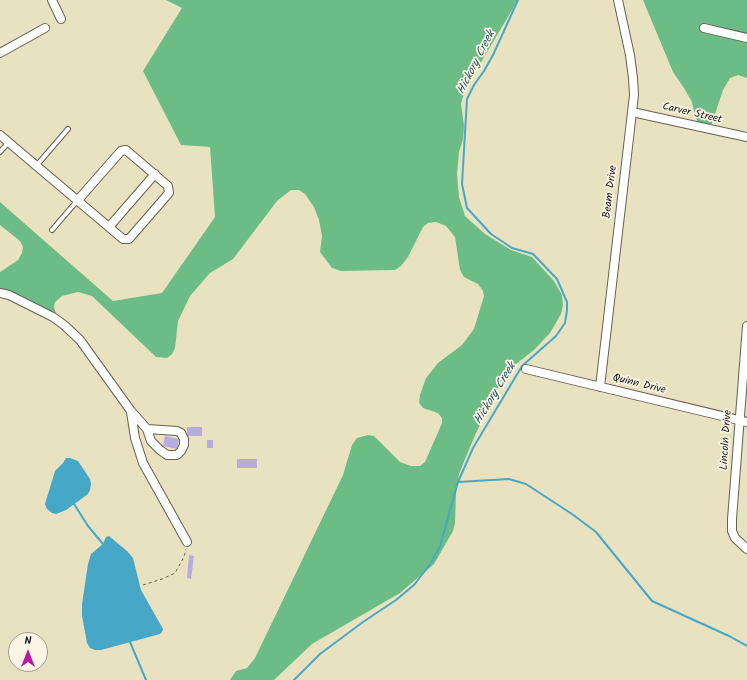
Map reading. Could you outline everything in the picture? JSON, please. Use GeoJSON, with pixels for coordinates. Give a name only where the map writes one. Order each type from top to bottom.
{"type":"FeatureCollection","features":[{"type":"Feature","properties":{"kind":"street"},"geometry":{"type":"LineString","coordinates":[[52,0],[61,19]]}},
{"type":"Feature","properties":{"kind":"street","name":"Beam Drive"},"geometry":{"type":"LineString","coordinates":[[600,387],[634,95],[633,78],[626,34],[618,0]]}},
{"type":"Feature","properties":{"kind":"street"},"geometry":{"type":"LineString","coordinates":[[0,53],[45,28]]}},
{"type":"Feature","properties":{"kind":"street"},"geometry":{"type":"LineString","coordinates":[[704,28],[747,38]]}},
{"type":"Feature","properties":{"kind":"street","name":"Carver Street"},"geometry":{"type":"LineString","coordinates":[[632,112],[747,138]]}},
{"type":"Feature","properties":{"kind":"street"},"geometry":{"type":"LineString","coordinates":[[0,135],[123,239],[129,240],[169,193],[168,186],[155,174],[126,150],[121,150],[78,200]]}},
{"type":"Feature","properties":{"kind":"street"},"geometry":{"type":"LineString","coordinates":[[109,228],[155,174]]}},
{"type":"Feature","properties":{"kind":"street"},"geometry":{"type":"LineString","coordinates":[[0,293],[8,295],[53,317],[80,340],[131,411],[147,429],[152,441],[160,450],[167,455],[177,455],[182,451],[184,439],[181,433],[177,431],[147,429]]}},
{"type":"Feature","properties":{"kind":"street","name":"Lincoln Drive"},"geometry":{"type":"LineString","coordinates":[[747,326],[743,421],[732,507],[732,530],[735,538],[747,549]]}},
{"type":"Feature","properties":{"kind":"street","name":"Quinn Drive"},"geometry":{"type":"LineString","coordinates":[[526,369],[743,421]]}},
{"type":"Feature","properties":{"kind":"street"},"geometry":{"type":"LineString","coordinates":[[131,411],[135,438],[143,463],[187,542]]}},
{"type":"Feature","properties":{"kind":"lane"},"geometry":{"type":"LineString","coordinates":[[37,165],[68,129]]}},
{"type":"Feature","properties":{"kind":"lane"},"geometry":{"type":"LineString","coordinates":[[0,152],[9,142]]}},
{"type":"Feature","properties":{"kind":"lane"},"geometry":{"type":"LineString","coordinates":[[52,230],[78,200]]}},
{"type":"Feature","properties":{"kind":"path"},"geometry":{"type":"LineString","coordinates":[[143,585],[162,580],[175,572],[184,557],[187,542]]}},
{"type":"Feature","properties":{"kind":"green space"},"geometry":{"type":"Polygon","coordinates":[[[166,0],[518,0],[464,93],[461,104],[464,126],[463,139],[459,152],[457,174],[459,197],[465,216],[485,234],[511,250],[532,257],[554,281],[562,295],[563,305],[561,314],[550,333],[534,350],[511,368],[492,397],[459,474],[453,531],[434,564],[400,593],[312,644],[274,680],[230,680],[236,671],[247,668],[255,658],[343,475],[352,445],[357,438],[368,435],[374,436],[400,462],[411,466],[420,466],[425,462],[442,423],[442,418],[438,413],[423,408],[419,403],[426,378],[438,363],[462,345],[474,329],[484,296],[483,291],[478,284],[464,277],[460,270],[455,237],[446,226],[436,222],[428,223],[423,227],[408,257],[401,266],[395,270],[341,271],[332,268],[320,252],[322,236],[319,220],[314,207],[305,194],[299,190],[291,190],[277,201],[233,259],[210,273],[190,296],[178,321],[175,348],[172,354],[167,358],[156,357],[92,296],[78,292],[62,296],[55,302],[54,307],[56,314],[22,296],[0,289],[0,272],[18,260],[22,253],[23,247],[20,241],[0,225],[0,202],[113,301],[162,293],[215,217],[210,147],[181,145],[143,71],[182,8],[166,0]]]}},
{"type":"Feature","properties":{"kind":"green space"},"geometry":{"type":"Polygon","coordinates":[[[643,0],[747,0],[747,78],[738,75],[730,78],[723,90],[710,129],[700,127],[695,116],[692,102],[673,72],[643,0]]]}},
{"type":"Feature","properties":{"kind":"water"},"geometry":{"type":"Polygon","coordinates":[[[66,458],[78,461],[90,479],[90,490],[88,494],[66,510],[56,514],[47,509],[45,504],[55,471],[66,458]]]}},
{"type":"Feature","properties":{"kind":"water"},"geometry":{"type":"Polygon","coordinates":[[[109,536],[133,558],[141,590],[163,629],[160,634],[101,650],[95,650],[90,648],[87,643],[82,616],[82,604],[91,554],[103,544],[106,537],[109,536]]]}},
{"type":"Feature","properties":{"kind":"building"},"geometry":{"type":"Polygon","coordinates":[[[187,427],[202,427],[202,436],[187,436],[187,427]]]}},
{"type":"Feature","properties":{"kind":"building"},"geometry":{"type":"Polygon","coordinates":[[[165,436],[179,439],[177,449],[163,446],[165,436]]]}},
{"type":"Feature","properties":{"kind":"building"},"geometry":{"type":"Polygon","coordinates":[[[207,440],[213,440],[213,448],[207,448],[207,440]]]}},
{"type":"Feature","properties":{"kind":"building"},"geometry":{"type":"Polygon","coordinates":[[[237,459],[257,459],[257,468],[237,468],[237,459]]]}},
{"type":"Feature","properties":{"kind":"building"},"geometry":{"type":"Polygon","coordinates":[[[189,555],[194,556],[191,579],[187,578],[189,555]]]}},
{"type":"Feature","properties":{"kind":"waterway","name":"Hickory Creek"},"geometry":{"type":"LineString","coordinates":[[294,680],[320,654],[396,600],[414,585],[431,563],[440,546],[458,482],[473,448],[522,366],[556,336],[565,323],[567,302],[557,279],[533,254],[512,248],[491,234],[467,208],[462,184],[467,99],[493,55],[518,0]]}},
{"type":"Feature","properties":{"kind":"waterway"},"geometry":{"type":"LineString","coordinates":[[458,482],[509,479],[526,484],[572,514],[596,532],[652,601],[729,636],[747,646]]}},
{"type":"Feature","properties":{"kind":"waterway"},"geometry":{"type":"LineString","coordinates":[[74,504],[88,526],[103,544]]}},
{"type":"Feature","properties":{"kind":"waterway"},"geometry":{"type":"LineString","coordinates":[[130,642],[146,680]]}}]}
